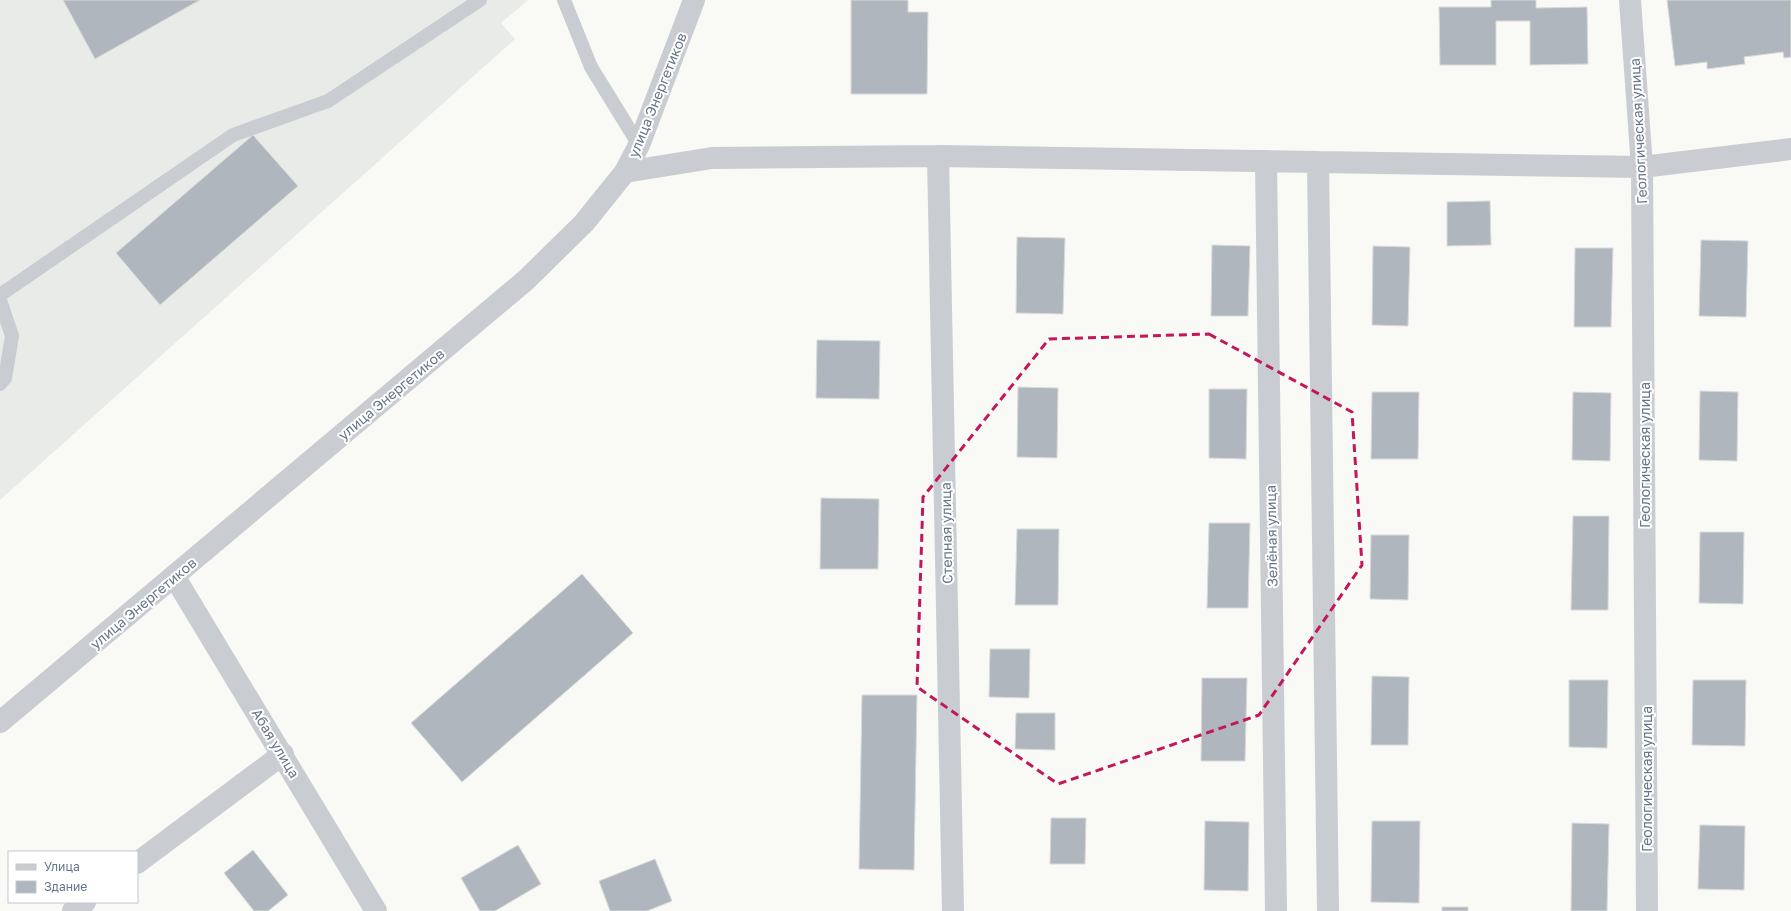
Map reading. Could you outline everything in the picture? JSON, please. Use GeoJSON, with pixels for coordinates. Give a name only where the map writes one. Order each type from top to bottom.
{"type":"FeatureCollection","features":[{"type":"Feature","properties":{"kind":"street","name":"улица Энергетиков"},"geometry":{"type":"LineString","coordinates":[[0,722],[526,280],[584,223],[625,172],[639,145],[694,0]]}},
{"type":"Feature","properties":{"kind":"street","name":"Геологическая улица"},"geometry":{"type":"LineString","coordinates":[[1630,0],[1642,167],[1647,911]]}},
{"type":"Feature","properties":{"kind":"street"},"geometry":{"type":"LineString","coordinates":[[625,172],[712,158],[938,156],[1642,167],[1791,149]]}},
{"type":"Feature","properties":{"kind":"street","name":"Степная улица"},"geometry":{"type":"LineString","coordinates":[[938,156],[954,911]]}},
{"type":"Feature","properties":{"kind":"street","name":"Зелёная улица"},"geometry":{"type":"LineString","coordinates":[[1266,161],[1276,911]]}},
{"type":"Feature","properties":{"kind":"street"},"geometry":{"type":"LineString","coordinates":[[1318,162],[1328,911]]}},
{"type":"Feature","properties":{"kind":"street","name":"Абая улица"},"geometry":{"type":"LineString","coordinates":[[174,576],[283,754],[376,911]]}},
{"type":"Feature","properties":{"kind":"street"},"geometry":{"type":"LineString","coordinates":[[138,862],[283,754]]}},
{"type":"Feature","properties":{"kind":"street"},"geometry":{"type":"LineString","coordinates":[[73,911],[84,903]]}},
{"type":"Feature","properties":{"kind":"lane"},"geometry":{"type":"LineString","coordinates":[[0,295],[232,135],[328,102],[480,0]]}},
{"type":"Feature","properties":{"kind":"lane"},"geometry":{"type":"LineString","coordinates":[[564,0],[591,67],[639,145]]}},
{"type":"Feature","properties":{"kind":"lane"},"geometry":{"type":"LineString","coordinates":[[0,300],[12,336],[5,378],[0,384]]}},
{"type":"Feature","properties":{"kind":"highlighted area"},"geometry":{"type":"Polygon","coordinates":[[[1209,334],[1352,412],[1362,565],[1259,715],[1058,784],[917,687],[923,497],[1049,339],[1209,334]]]}},
{"type":"Feature","properties":{"kind":"shaded area"},"geometry":{"type":"Polygon","coordinates":[[[0,0],[528,0],[501,23],[515,39],[0,500],[0,0]]]}},
{"type":"Feature","properties":{"kind":"building"},"geometry":{"type":"Polygon","coordinates":[[[63,0],[200,0],[95,59],[63,0]]]}},
{"type":"Feature","properties":{"kind":"building"},"geometry":{"type":"Polygon","coordinates":[[[851,0],[908,0],[908,12],[928,12],[927,94],[851,94],[851,0]]]}},
{"type":"Feature","properties":{"kind":"building"},"geometry":{"type":"Polygon","coordinates":[[[1491,0],[1536,0],[1536,8],[1587,7],[1588,64],[1530,65],[1530,21],[1496,21],[1496,65],[1440,65],[1439,7],[1491,7],[1491,0]]]}},
{"type":"Feature","properties":{"kind":"building"},"geometry":{"type":"Polygon","coordinates":[[[1667,0],[1791,0],[1791,57],[1784,58],[1783,52],[1744,57],[1745,64],[1707,69],[1707,62],[1675,66],[1667,0]]]}},
{"type":"Feature","properties":{"kind":"building"},"geometry":{"type":"Polygon","coordinates":[[[253,135],[298,186],[160,305],[116,253],[253,135]]]}},
{"type":"Feature","properties":{"kind":"building"},"geometry":{"type":"Polygon","coordinates":[[[1490,201],[1491,245],[1447,246],[1447,202],[1490,201]]]}},
{"type":"Feature","properties":{"kind":"building"},"geometry":{"type":"Polygon","coordinates":[[[1017,237],[1065,238],[1063,314],[1016,313],[1017,237]]]}},
{"type":"Feature","properties":{"kind":"building"},"geometry":{"type":"Polygon","coordinates":[[[1701,240],[1748,241],[1746,317],[1699,316],[1701,240]]]}},
{"type":"Feature","properties":{"kind":"building"},"geometry":{"type":"Polygon","coordinates":[[[1212,245],[1250,246],[1248,316],[1211,316],[1212,245]]]}},
{"type":"Feature","properties":{"kind":"building"},"geometry":{"type":"Polygon","coordinates":[[[1373,246],[1410,247],[1408,326],[1372,325],[1373,246]]]}},
{"type":"Feature","properties":{"kind":"building"},"geometry":{"type":"Polygon","coordinates":[[[1575,248],[1613,248],[1611,327],[1574,327],[1575,248]]]}},
{"type":"Feature","properties":{"kind":"building"},"geometry":{"type":"Polygon","coordinates":[[[817,340],[880,341],[879,399],[816,398],[817,340]]]}},
{"type":"Feature","properties":{"kind":"building"},"geometry":{"type":"Polygon","coordinates":[[[1018,387],[1058,388],[1057,458],[1017,457],[1018,387]]]}},
{"type":"Feature","properties":{"kind":"building"},"geometry":{"type":"Polygon","coordinates":[[[1209,389],[1247,389],[1246,459],[1209,458],[1209,389]]]}},
{"type":"Feature","properties":{"kind":"building"},"geometry":{"type":"Polygon","coordinates":[[[1700,391],[1738,392],[1737,461],[1699,460],[1700,391]]]}},
{"type":"Feature","properties":{"kind":"building"},"geometry":{"type":"Polygon","coordinates":[[[1372,392],[1419,392],[1418,459],[1371,459],[1372,392]]]}},
{"type":"Feature","properties":{"kind":"building"},"geometry":{"type":"Polygon","coordinates":[[[1573,392],[1611,393],[1610,461],[1572,460],[1573,392]]]}},
{"type":"Feature","properties":{"kind":"building"},"geometry":{"type":"Polygon","coordinates":[[[821,498],[879,499],[878,569],[820,569],[821,498]]]}},
{"type":"Feature","properties":{"kind":"building"},"geometry":{"type":"Polygon","coordinates":[[[1573,516],[1609,516],[1608,610],[1571,610],[1573,516]]]}},
{"type":"Feature","properties":{"kind":"building"},"geometry":{"type":"Polygon","coordinates":[[[1209,523],[1250,523],[1248,608],[1207,608],[1209,523]]]}},
{"type":"Feature","properties":{"kind":"building"},"geometry":{"type":"Polygon","coordinates":[[[1017,529],[1059,529],[1058,605],[1015,605],[1017,529]]]}},
{"type":"Feature","properties":{"kind":"building"},"geometry":{"type":"Polygon","coordinates":[[[1700,532],[1744,532],[1743,604],[1699,603],[1700,532]]]}},
{"type":"Feature","properties":{"kind":"building"},"geometry":{"type":"Polygon","coordinates":[[[1371,535],[1409,535],[1408,600],[1370,599],[1371,535]]]}},
{"type":"Feature","properties":{"kind":"building"},"geometry":{"type":"Polygon","coordinates":[[[582,574],[633,633],[462,782],[411,723],[582,574]]]}},
{"type":"Feature","properties":{"kind":"building"},"geometry":{"type":"Polygon","coordinates":[[[990,649],[1030,649],[1029,698],[989,697],[990,649]]]}},
{"type":"Feature","properties":{"kind":"building"},"geometry":{"type":"Polygon","coordinates":[[[1372,676],[1409,677],[1408,745],[1371,745],[1372,676]]]}},
{"type":"Feature","properties":{"kind":"building"},"geometry":{"type":"Polygon","coordinates":[[[1202,678],[1247,678],[1245,761],[1201,761],[1202,678]]]}},
{"type":"Feature","properties":{"kind":"building"},"geometry":{"type":"Polygon","coordinates":[[[1569,680],[1608,680],[1607,748],[1569,747],[1569,680]]]}},
{"type":"Feature","properties":{"kind":"building"},"geometry":{"type":"Polygon","coordinates":[[[1693,680],[1746,680],[1745,746],[1692,745],[1693,680]]]}},
{"type":"Feature","properties":{"kind":"building"},"geometry":{"type":"Polygon","coordinates":[[[862,695],[917,695],[914,870],[859,869],[862,695]]]}},
{"type":"Feature","properties":{"kind":"building"},"geometry":{"type":"Polygon","coordinates":[[[1016,713],[1055,713],[1055,750],[1015,749],[1016,713]]]}},
{"type":"Feature","properties":{"kind":"building"},"geometry":{"type":"Polygon","coordinates":[[[1051,818],[1086,818],[1085,864],[1050,864],[1051,818]]]}},
{"type":"Feature","properties":{"kind":"building"},"geometry":{"type":"Polygon","coordinates":[[[1205,821],[1249,822],[1248,891],[1204,890],[1205,821]]]}},
{"type":"Feature","properties":{"kind":"building"},"geometry":{"type":"Polygon","coordinates":[[[1372,821],[1420,821],[1419,903],[1371,902],[1372,821]]]}},
{"type":"Feature","properties":{"kind":"building"},"geometry":{"type":"Polygon","coordinates":[[[1572,823],[1609,824],[1607,911],[1571,911],[1572,823]]]}},
{"type":"Feature","properties":{"kind":"building"},"geometry":{"type":"Polygon","coordinates":[[[1700,825],[1745,826],[1744,890],[1698,889],[1700,825]]]}},
{"type":"Feature","properties":{"kind":"building"},"geometry":{"type":"Polygon","coordinates":[[[518,845],[541,884],[495,911],[480,911],[461,878],[518,845]]]}},
{"type":"Feature","properties":{"kind":"building"},"geometry":{"type":"Polygon","coordinates":[[[253,850],[288,895],[268,911],[254,911],[224,873],[253,850]]]}},
{"type":"Feature","properties":{"kind":"building"},"geometry":{"type":"Polygon","coordinates":[[[655,859],[672,901],[647,911],[610,911],[599,881],[655,859]]]}},
{"type":"Feature","properties":{"kind":"building"},"geometry":{"type":"Polygon","coordinates":[[[1442,907],[1468,907],[1468,911],[1442,911],[1442,907]]]}}]}
